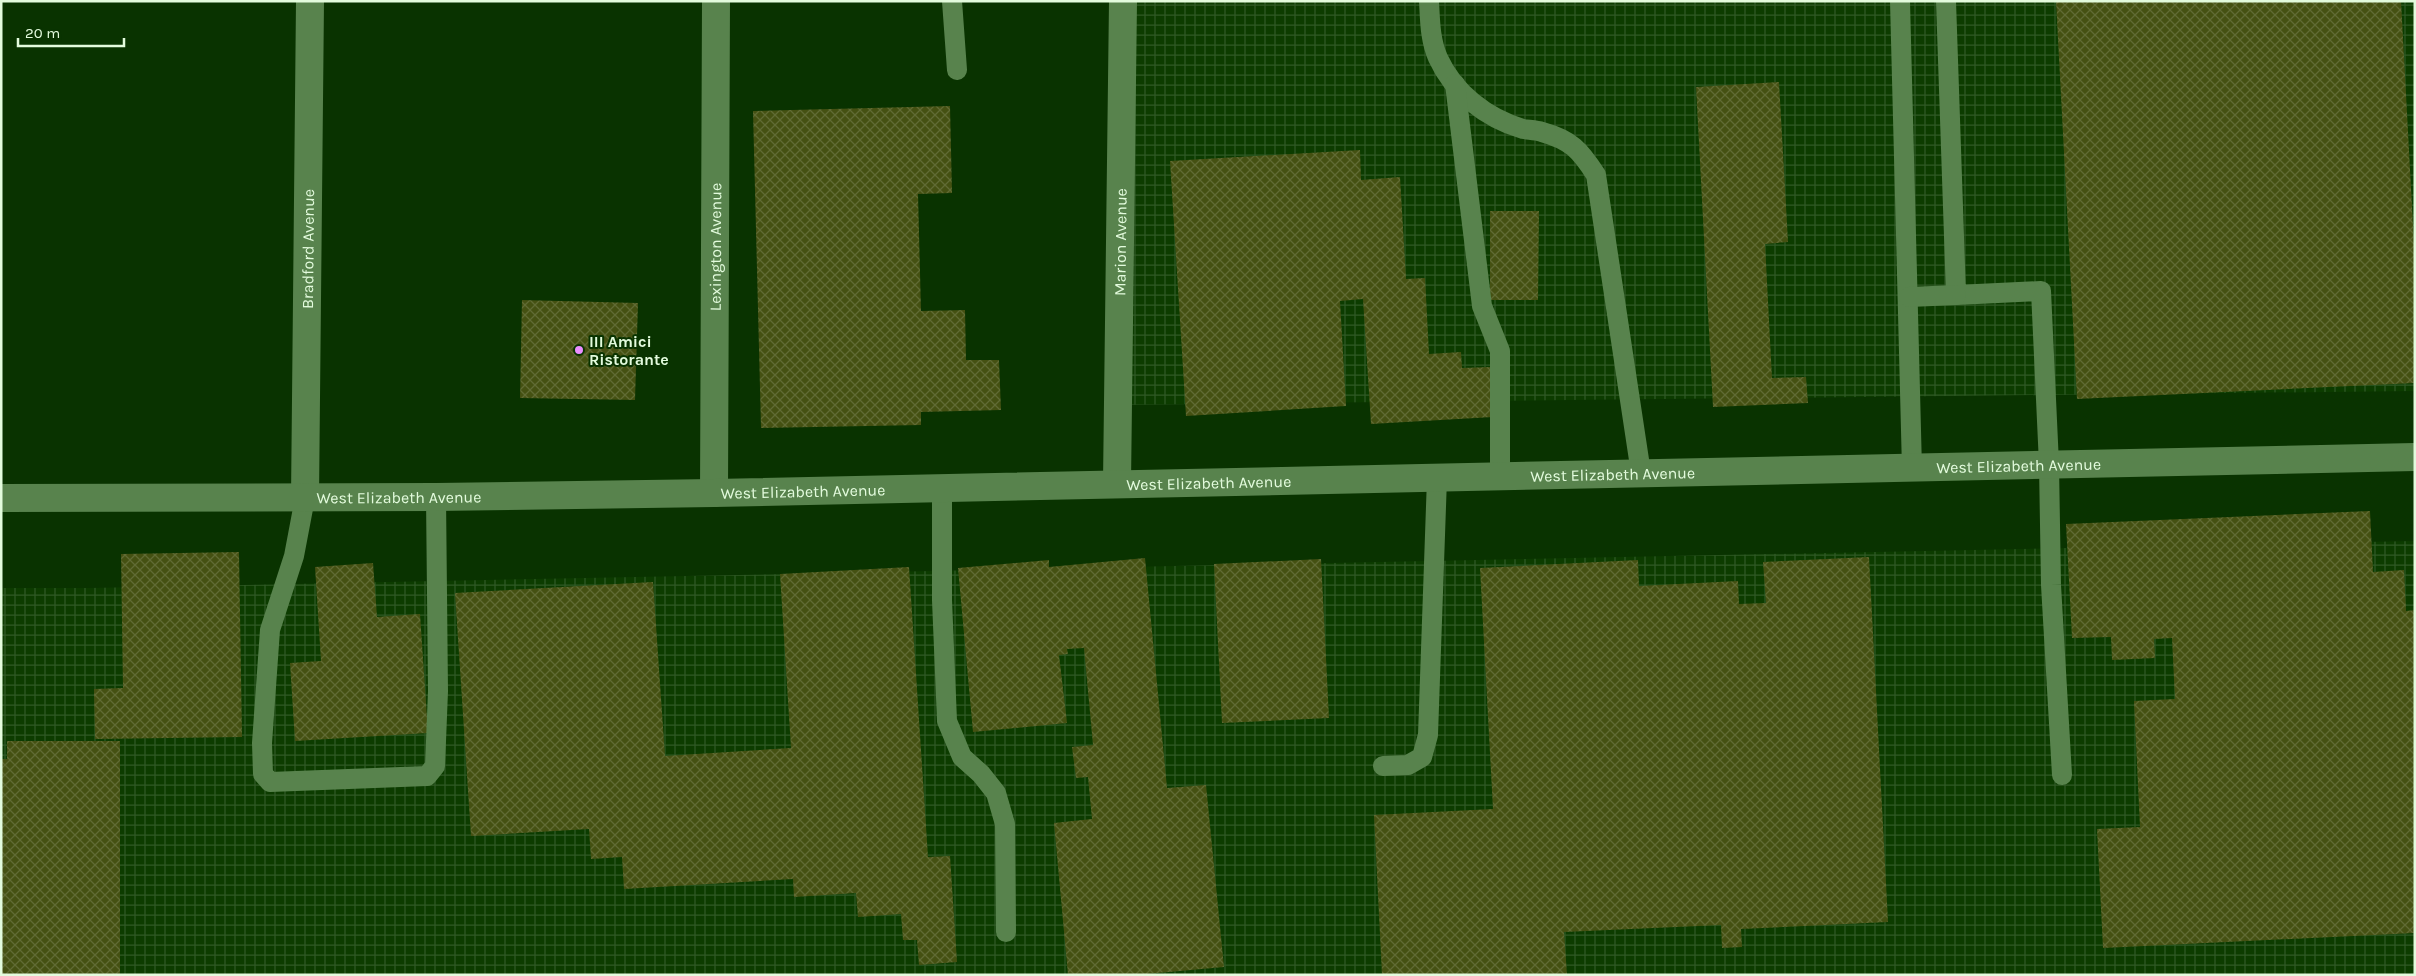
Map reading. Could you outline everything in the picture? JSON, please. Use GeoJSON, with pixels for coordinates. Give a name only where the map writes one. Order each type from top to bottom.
{"type":"FeatureCollection","features":[{"type":"Feature","properties":{"kind":"street","name":"Bradford Avenue"},"geometry":{"type":"LineString","coordinates":[[305,498],[310,1]]}},
{"type":"Feature","properties":{"kind":"street","name":"Lexington Avenue"},"geometry":{"type":"LineString","coordinates":[[714,493],[716,1]]}},
{"type":"Feature","properties":{"kind":"street","name":"Marion Avenue"},"geometry":{"type":"LineString","coordinates":[[1117,483],[1123,1]]}},
{"type":"Feature","properties":{"kind":"street","name":"West Elizabeth Avenue"},"geometry":{"type":"LineString","coordinates":[[1,498],[305,498],[714,493],[2415,457]]}},
{"type":"Feature","properties":{"kind":"lane"},"geometry":{"type":"LineString","coordinates":[[952,1],[957,70]]}},
{"type":"Feature","properties":{"kind":"lane"},"geometry":{"type":"LineString","coordinates":[[1428,1],[1432,38],[1438,58],[1455,84],[1474,105],[1496,119],[1562,139],[1581,152],[1596,175],[1641,474]]}},
{"type":"Feature","properties":{"kind":"lane"},"geometry":{"type":"LineString","coordinates":[[1900,1],[1912,469]]}},
{"type":"Feature","properties":{"kind":"lane"},"geometry":{"type":"LineString","coordinates":[[1946,1],[1956,295]]}},
{"type":"Feature","properties":{"kind":"lane"},"geometry":{"type":"LineString","coordinates":[[1455,84],[1482,306],[1500,351],[1500,476]]}},
{"type":"Feature","properties":{"kind":"lane"},"geometry":{"type":"LineString","coordinates":[[1909,297],[2042,291],[2049,464],[2050,585],[2062,775]]}},
{"type":"Feature","properties":{"kind":"lane"},"geometry":{"type":"LineString","coordinates":[[1383,766],[1408,765],[1422,757],[1428,735],[1437,478]]}},
{"type":"Feature","properties":{"kind":"lane"},"geometry":{"type":"LineString","coordinates":[[942,488],[942,600],[947,721],[962,757],[981,774],[996,793],[1005,824],[1006,932]]}},
{"type":"Feature","properties":{"kind":"lane"},"geometry":{"type":"LineString","coordinates":[[305,498],[294,556],[270,630],[262,743],[263,774],[270,782],[427,776],[435,766],[438,690],[436,497]]}},
{"type":"Feature","properties":{"kind":"shaded area"},"geometry":{"type":"Polygon","coordinates":[[[1132,1],[2415,1],[2415,391],[1118,405],[1132,1]]]}},
{"type":"Feature","properties":{"kind":"shaded area"},"geometry":{"type":"Polygon","coordinates":[[[2415,541],[2415,975],[1,975],[1,588],[90,588],[2415,541]]]}},
{"type":"Feature","properties":{"kind":"building"},"geometry":{"type":"Polygon","coordinates":[[[2056,1],[2401,1],[2415,263],[2415,383],[2077,399],[2056,1]]]}},
{"type":"Feature","properties":{"kind":"building"},"geometry":{"type":"Polygon","coordinates":[[[1779,82],[1788,242],[1765,244],[1772,378],[1806,377],[1808,403],[1713,407],[1696,87],[1779,82]]]}},
{"type":"Feature","properties":{"kind":"building"},"geometry":{"type":"Polygon","coordinates":[[[950,106],[952,193],[918,194],[921,311],[965,310],[966,360],[999,360],[1001,410],[921,412],[921,425],[761,428],[753,111],[950,106]]]}},
{"type":"Feature","properties":{"kind":"building"},"geometry":{"type":"Polygon","coordinates":[[[1360,150],[1361,180],[1400,177],[1406,279],[1425,278],[1429,354],[1461,352],[1462,368],[1490,367],[1493,417],[1371,424],[1363,299],[1340,301],[1346,406],[1186,416],[1170,161],[1360,150]]]}},
{"type":"Feature","properties":{"kind":"building"},"geometry":{"type":"Polygon","coordinates":[[[1490,211],[1539,211],[1538,300],[1490,300],[1490,211]]]}},
{"type":"Feature","properties":{"kind":"building","name":"III Amici Ristorante"},"geometry":{"type":"Polygon","coordinates":[[[522,300],[638,303],[635,400],[520,398],[522,300]]]}},
{"type":"Feature","properties":{"kind":"building"},"geometry":{"type":"Polygon","coordinates":[[[2370,511],[2373,572],[2404,570],[2406,611],[2415,610],[2415,933],[2103,948],[2097,829],[2140,827],[2134,701],[2175,699],[2172,638],[2154,639],[2155,658],[2112,660],[2111,637],[2072,638],[2066,524],[2370,511]]]}},
{"type":"Feature","properties":{"kind":"building"},"geometry":{"type":"Polygon","coordinates":[[[239,552],[242,737],[95,739],[94,689],[123,688],[121,554],[239,552]]]}},
{"type":"Feature","properties":{"kind":"building"},"geometry":{"type":"Polygon","coordinates":[[[1869,557],[1888,922],[1741,929],[1742,947],[1722,948],[1721,925],[1564,932],[1567,975],[1382,975],[1374,815],[1493,809],[1480,568],[1638,560],[1639,586],[1738,581],[1739,604],[1766,603],[1763,562],[1869,557]]]}},
{"type":"Feature","properties":{"kind":"building"},"geometry":{"type":"Polygon","coordinates":[[[1145,558],[1167,788],[1206,785],[1224,967],[1136,975],[1068,975],[1054,823],[1092,819],[1088,777],[1076,778],[1072,747],[1093,745],[1084,648],[1067,649],[1068,654],[1059,655],[1067,723],[973,732],[958,568],[1049,560],[1049,567],[1145,558]]]}},
{"type":"Feature","properties":{"kind":"building"},"geometry":{"type":"Polygon","coordinates":[[[1321,559],[1329,718],[1222,723],[1214,564],[1321,559]]]}},
{"type":"Feature","properties":{"kind":"building"},"geometry":{"type":"Polygon","coordinates":[[[373,563],[377,617],[420,614],[428,733],[295,741],[290,663],[321,661],[315,567],[373,563]]]}},
{"type":"Feature","properties":{"kind":"building"},"geometry":{"type":"Polygon","coordinates":[[[909,567],[928,857],[950,856],[957,962],[919,965],[917,940],[903,940],[901,914],[858,917],[856,893],[794,897],[793,879],[624,889],[622,857],[591,859],[589,829],[471,836],[455,593],[653,582],[665,756],[791,748],[780,574],[909,567]]]}},
{"type":"Feature","properties":{"kind":"building"},"geometry":{"type":"Polygon","coordinates":[[[7,741],[120,741],[120,975],[1,975],[1,759],[7,759],[7,741]]]}},
{"type":"Feature","properties":{"kind":"place","name":"III Amici Ristorante"},"geometry":{"type":"Point","coordinates":[579,350]}}]}
